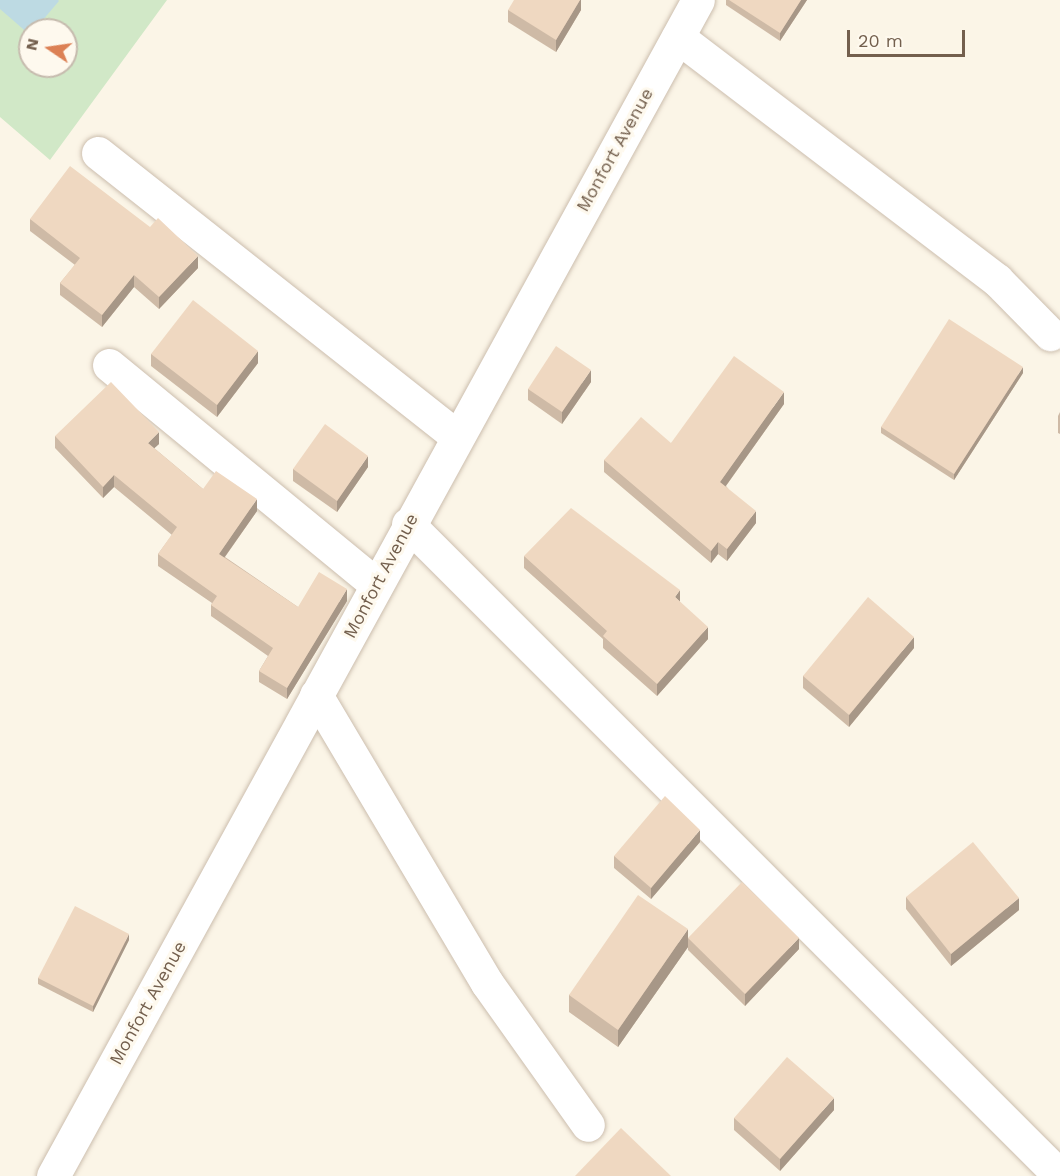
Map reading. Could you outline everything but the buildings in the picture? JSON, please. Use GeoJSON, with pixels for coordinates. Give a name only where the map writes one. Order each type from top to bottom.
{"type":"FeatureCollection","features":[{"type":"Feature","properties":{"kind":"street","name":"Monfort Avenue"},"geometry":{"type":"LineString","coordinates":[[67,1168],[408,524],[698,0]]}},
{"type":"Feature","properties":{"kind":"street"},"geometry":{"type":"LineString","coordinates":[[678,37],[997,280],[1050,334]]}},
{"type":"Feature","properties":{"kind":"street"},"geometry":{"type":"LineString","coordinates":[[98,153],[457,437]]}},
{"type":"Feature","properties":{"kind":"street"},"geometry":{"type":"LineString","coordinates":[[109,365],[376,584]]}},
{"type":"Feature","properties":{"kind":"street"},"geometry":{"type":"LineString","coordinates":[[408,524],[1060,1176]]}},
{"type":"Feature","properties":{"kind":"street"},"geometry":{"type":"LineString","coordinates":[[316,695],[486,983],[588,1125]]}},
{"type":"Feature","properties":{"kind":"green space"},"geometry":{"type":"Polygon","coordinates":[[[0,0],[167,0],[50,160],[0,117],[0,0]]]}},
{"type":"Feature","properties":{"kind":"water"},"geometry":{"type":"Polygon","coordinates":[[[0,0],[59,1],[44,18],[18,18],[18,25],[0,9],[0,0]]]}}]}
